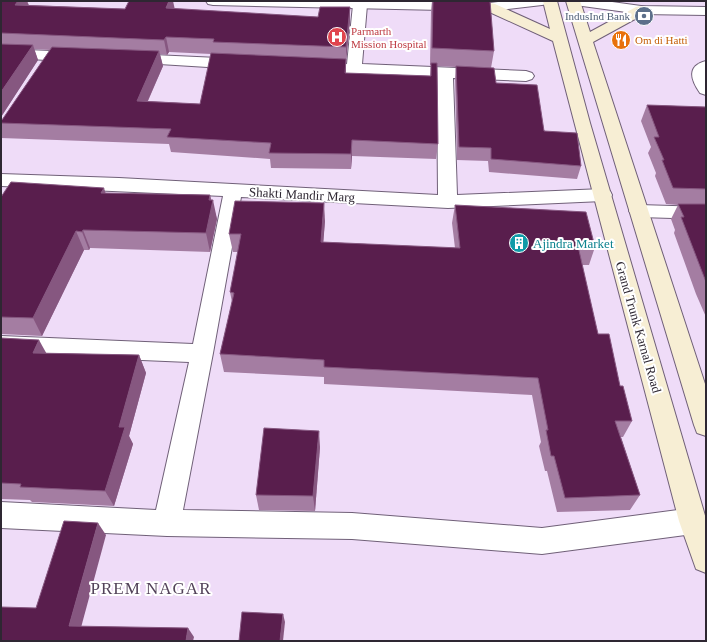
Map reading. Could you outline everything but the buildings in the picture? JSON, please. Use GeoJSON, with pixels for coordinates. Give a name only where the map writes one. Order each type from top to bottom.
{"type":"FeatureCollection","features":[{"type":"Feature","properties":{"kind":"main road","name":"Grand Trunk Karnal Road"},"geometry":{"type":"LineString","coordinates":[[550,1],[693,521],[706,559]]}},
{"type":"Feature","properties":{"kind":"main road"},"geometry":{"type":"LineString","coordinates":[[574,1],[585,41],[706,425]]}},
{"type":"Feature","properties":{"kind":"main road"},"geometry":{"type":"LineString","coordinates":[[490,7],[560,39]]}},
{"type":"Feature","properties":{"kind":"main road"},"geometry":{"type":"LineString","coordinates":[[585,41],[641,10]]}},
{"type":"Feature","properties":{"kind":"street"},"geometry":{"type":"LineString","coordinates":[[213,1],[490,7],[542,1]]}},
{"type":"Feature","properties":{"kind":"street"},"geometry":{"type":"LineString","coordinates":[[574,1],[641,10],[706,11]]}},
{"type":"Feature","properties":{"kind":"street"},"geometry":{"type":"LineString","coordinates":[[354,68],[360,4]]}},
{"type":"Feature","properties":{"kind":"street"},"geometry":{"type":"LineString","coordinates":[[1,53],[47,62],[91,57]]}},
{"type":"Feature","properties":{"kind":"street"},"geometry":{"type":"LineString","coordinates":[[115,58],[250,64]]}},
{"type":"Feature","properties":{"kind":"street"},"geometry":{"type":"LineString","coordinates":[[298,66],[526,76]]}},
{"type":"Feature","properties":{"kind":"street"},"geometry":{"type":"LineString","coordinates":[[706,66],[700,70],[699,75],[706,90]]}},
{"type":"Feature","properties":{"kind":"street"},"geometry":{"type":"LineString","coordinates":[[445,72],[448,202]]}},
{"type":"Feature","properties":{"kind":"street","name":"Shakti Mandir Marg"},"geometry":{"type":"LineString","coordinates":[[1,180],[233,190],[448,202],[603,196]]}},
{"type":"Feature","properties":{"kind":"street"},"geometry":{"type":"LineString","coordinates":[[166,522],[202,353],[233,190]]}},
{"type":"Feature","properties":{"kind":"street"},"geometry":{"type":"LineString","coordinates":[[639,211],[706,214]]}},
{"type":"Feature","properties":{"kind":"street"},"geometry":{"type":"LineString","coordinates":[[1,345],[202,353]]}},
{"type":"Feature","properties":{"kind":"street"},"geometry":{"type":"LineString","coordinates":[[1,515],[166,522],[352,526],[542,541],[693,521]]}},
{"type":"Feature","properties":{"kind":"place","name":"IndusInd Bank"},"geometry":{"type":"Point","coordinates":[644,16]}},
{"type":"Feature","properties":{"kind":"place","name":"Parmarth Mission Hospital"},"geometry":{"type":"Point","coordinates":[337,37]}},
{"type":"Feature","properties":{"kind":"place","name":"Om di Hatti"},"geometry":{"type":"Point","coordinates":[621,40]}},
{"type":"Feature","properties":{"kind":"place","name":"Ajindra Market"},"geometry":{"type":"Point","coordinates":[519,243]}},
{"type":"Feature","properties":{"kind":"district","name":"PREM NAGAR"},"geometry":{"type":"Point","coordinates":[151,588]}}]}
